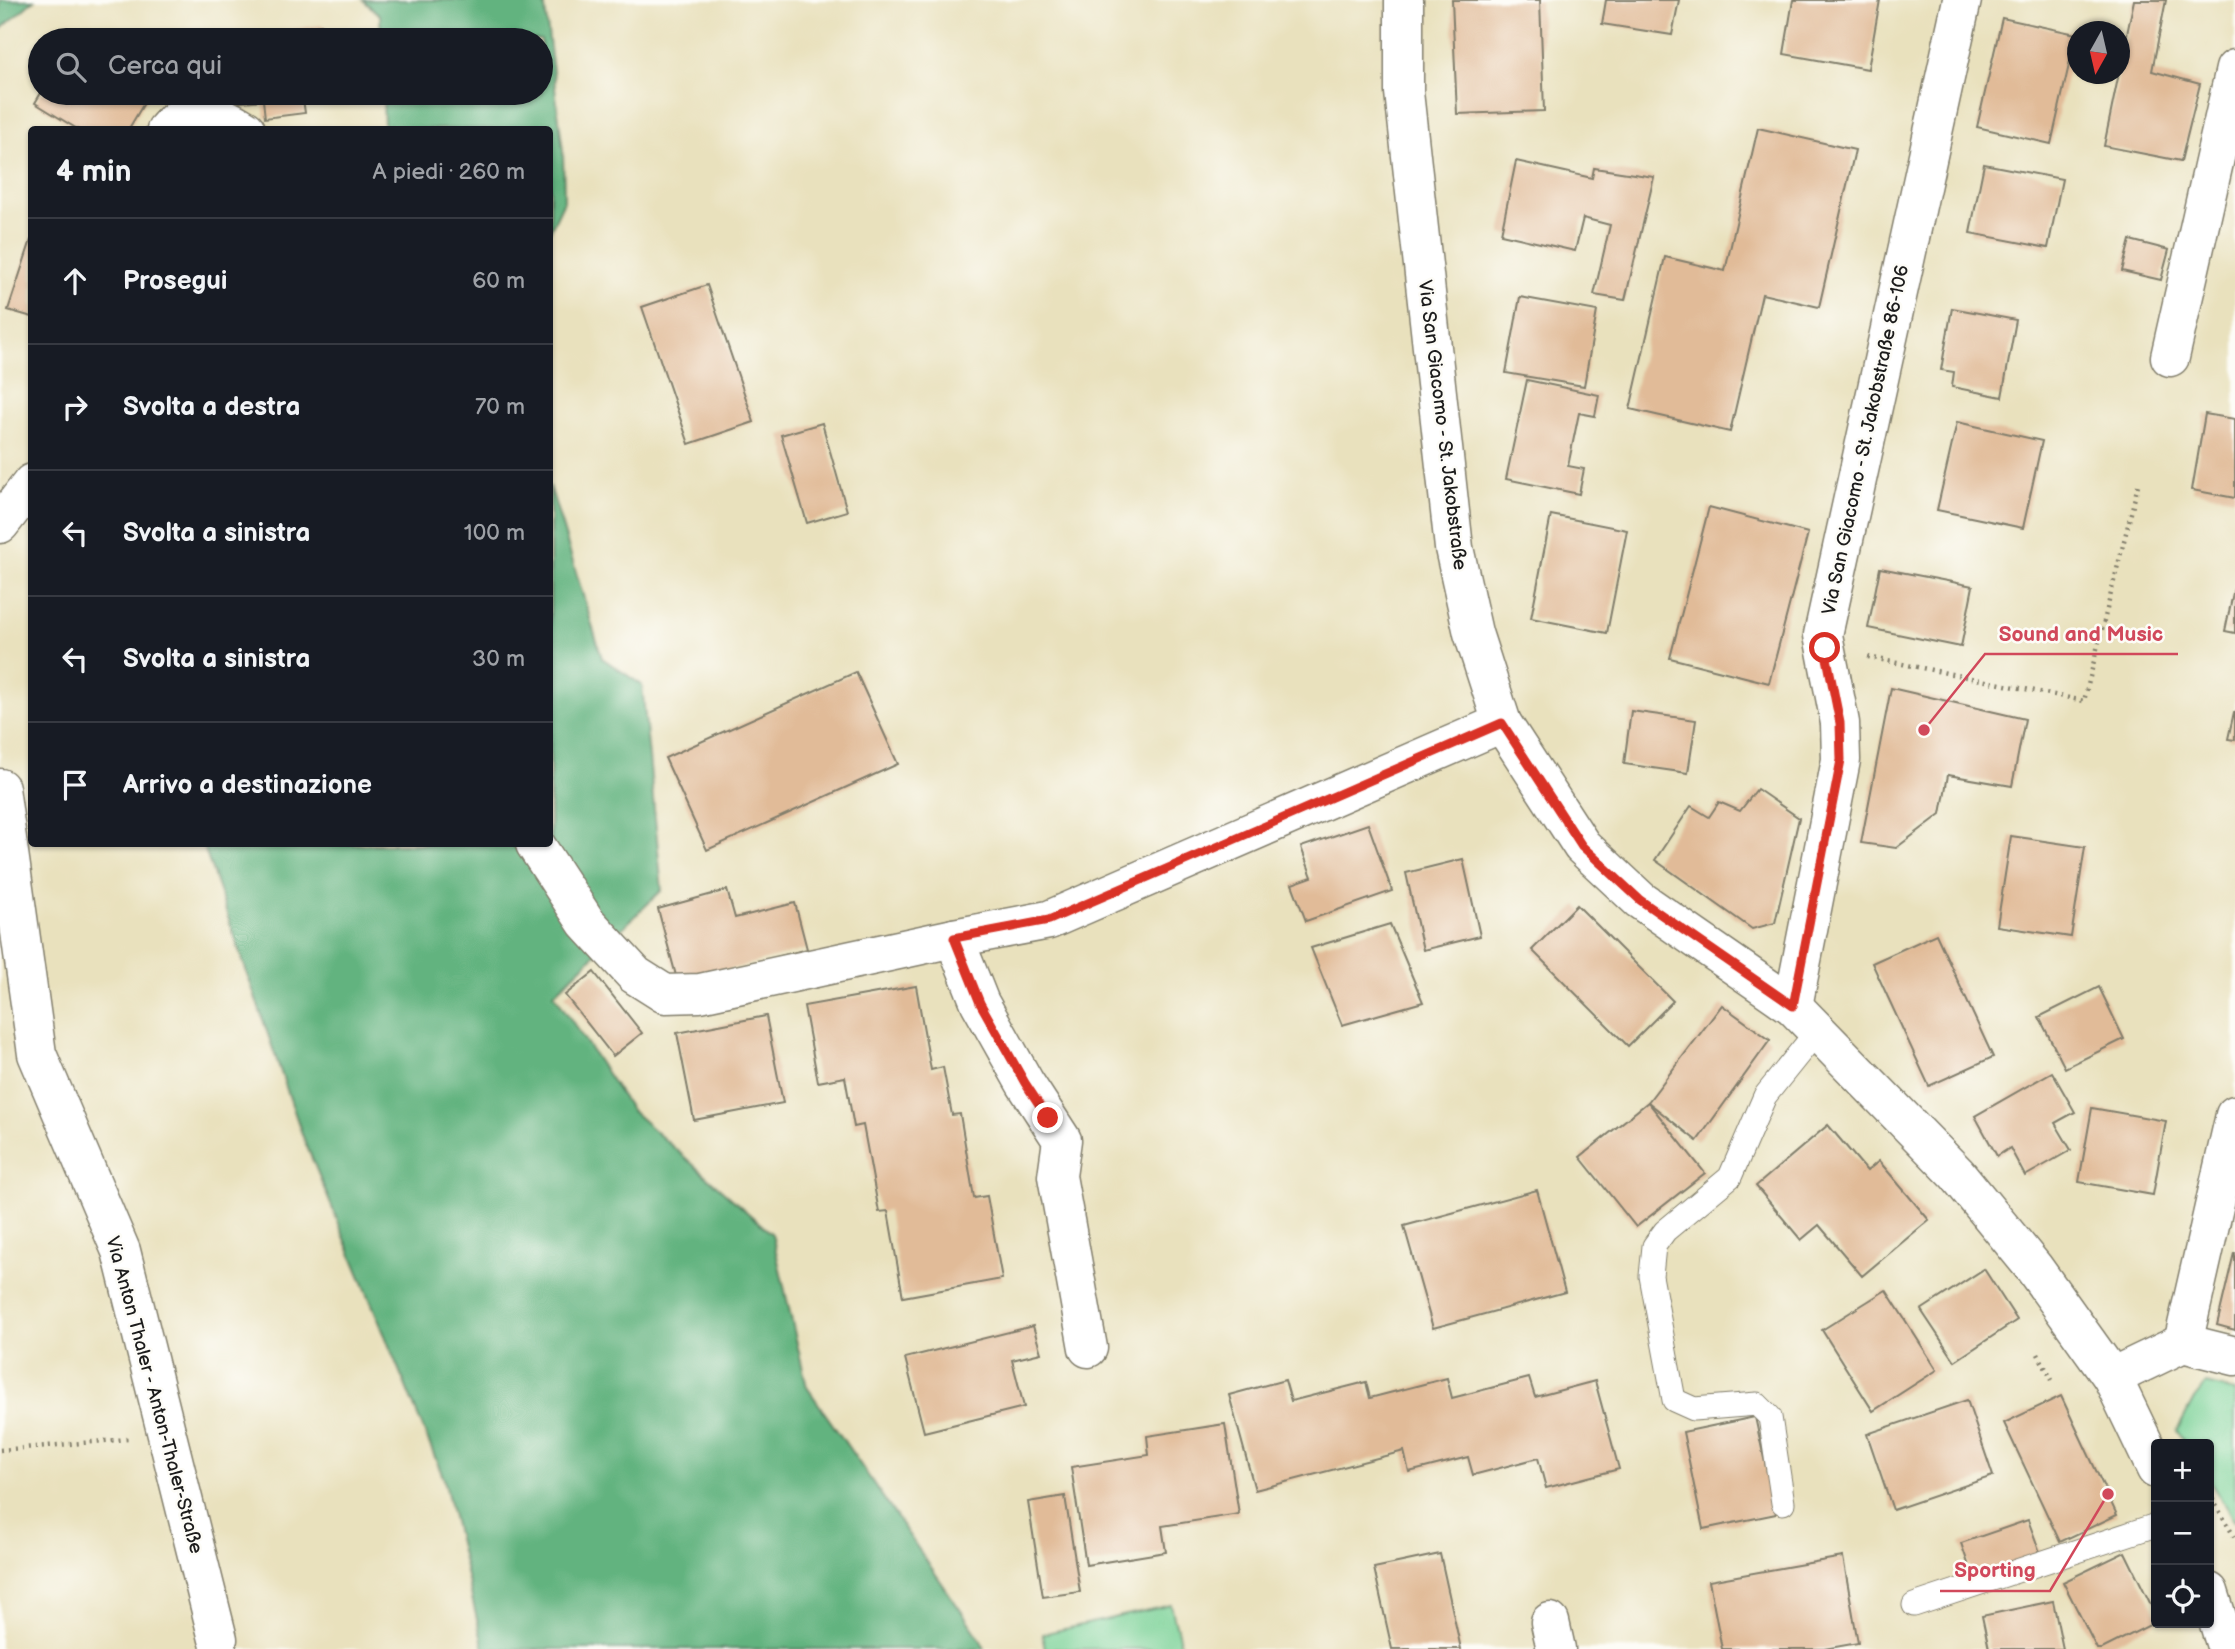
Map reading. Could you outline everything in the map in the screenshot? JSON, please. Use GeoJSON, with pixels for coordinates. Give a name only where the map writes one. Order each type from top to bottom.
{"type":"FeatureCollection","features":[{"type":"Feature","properties":{"kind":"street","name":"Via San Giacomo - St. Jakobstraße"},"geometry":{"type":"LineString","coordinates":[[1404,0],[1404,92],[1454,548],[1473,633],[1502,723],[1582,846],[1640,900],[1806,1018],[1957,1174],[2034,1268],[2112,1377],[2151,1459]]}},
{"type":"Feature","properties":{"kind":"street","name":"Via San Giacomo - St. Jakobstraße 86-106"},"geometry":{"type":"LineString","coordinates":[[1806,1018],[1841,760],[1840,723],[1823,635],[1962,0]]}},
{"type":"Feature","properties":{"kind":"street"},"geometry":{"type":"LineString","coordinates":[[2170,357],[2235,69]]}},
{"type":"Feature","properties":{"kind":"street"},"geometry":{"type":"LineString","coordinates":[[169,126],[192,111],[223,115],[240,126]]}},
{"type":"Feature","properties":{"kind":"street"},"geometry":{"type":"LineString","coordinates":[[0,524],[28,488]]}},
{"type":"Feature","properties":{"kind":"street"},"geometry":{"type":"LineString","coordinates":[[537,847],[586,922],[635,975],[665,994],[700,993],[1049,920],[1502,723]]}},
{"type":"Feature","properties":{"kind":"street","name":"Via Anton Thaler - Anton-Thaler-Straße"},"geometry":{"type":"LineString","coordinates":[[0,788],[37,1054],[121,1251],[219,1644]]}},
{"type":"Feature","properties":{"kind":"street"},"geometry":{"type":"LineString","coordinates":[[954,938],[980,1003],[1025,1083],[1062,1140],[1057,1176],[1088,1349]]}},
{"type":"Feature","properties":{"kind":"street"},"geometry":{"type":"LineString","coordinates":[[2183,1343],[2230,1163],[2235,1115]]}},
{"type":"Feature","properties":{"kind":"street"},"geometry":{"type":"LineString","coordinates":[[2112,1377],[2183,1343],[2235,1356]]}},
{"type":"Feature","properties":{"kind":"street"},"geometry":{"type":"LineString","coordinates":[[2214,1608],[2227,1649]]}},
{"type":"Feature","properties":{"kind":"lane"},"geometry":{"type":"LineString","coordinates":[[1783,1503],[1770,1417],[1756,1404],[1694,1409],[1674,1400],[1651,1276],[1654,1246],[1665,1231],[1730,1177],[1765,1096],[1806,1018]]}},
{"type":"Feature","properties":{"kind":"lane"},"geometry":{"type":"LineString","coordinates":[[1914,1605],[2151,1527]]}},
{"type":"Feature","properties":{"kind":"path"},"geometry":{"type":"LineString","coordinates":[[1825,648],[2084,701],[2139,481]]}},
{"type":"Feature","properties":{"kind":"path"},"geometry":{"type":"LineString","coordinates":[[2038,1354],[2052,1380]]}},
{"type":"Feature","properties":{"kind":"path"},"geometry":{"type":"LineString","coordinates":[[0,1450],[166,1436]]}},
{"type":"Feature","properties":{"kind":"path"},"geometry":{"type":"LineString","coordinates":[[2214,1502],[2235,1538]]}},
{"type":"Feature","properties":{"kind":"green space"},"geometry":{"type":"Polygon","coordinates":[[[0,0],[34,0],[0,30],[0,0]]]}},
{"type":"Feature","properties":{"kind":"green space"},"geometry":{"type":"Polygon","coordinates":[[[363,0],[544,0],[548,28],[381,28],[380,15],[363,0]]]}},
{"type":"Feature","properties":{"kind":"green space"},"geometry":{"type":"Polygon","coordinates":[[[553,72],[563,151],[564,201],[553,225],[553,126],[384,126],[383,105],[553,105],[553,72]]]}},
{"type":"Feature","properties":{"kind":"green space"},"geometry":{"type":"Polygon","coordinates":[[[553,496],[602,658],[642,685],[662,890],[554,994],[631,1110],[772,1234],[807,1387],[985,1649],[484,1649],[444,1479],[303,1137],[204,847],[553,847],[553,496]]]}},
{"type":"Feature","properties":{"kind":"green space"},"geometry":{"type":"Polygon","coordinates":[[[2206,1384],[2235,1391],[2235,1522],[2214,1488],[2214,1439],[2183,1439],[2177,1431],[2194,1399],[2206,1384]]]}},
{"type":"Feature","properties":{"kind":"green space"},"geometry":{"type":"Polygon","coordinates":[[[1171,1605],[1182,1649],[1045,1649],[1042,1634],[1171,1605]]]}},
{"type":"Feature","properties":{"kind":"building"},"geometry":{"type":"Polygon","coordinates":[[[1452,0],[1540,0],[1544,111],[1457,114],[1452,0]]]}},
{"type":"Feature","properties":{"kind":"building"},"geometry":{"type":"Polygon","coordinates":[[[1606,0],[1679,0],[1672,35],[1602,24],[1606,0]]]}},
{"type":"Feature","properties":{"kind":"building"},"geometry":{"type":"Polygon","coordinates":[[[1793,0],[1880,0],[1868,69],[1784,54],[1793,0]]]}},
{"type":"Feature","properties":{"kind":"building"},"geometry":{"type":"Polygon","coordinates":[[[2134,0],[2166,0],[2152,71],[2200,84],[2181,161],[2104,146],[2117,84],[2130,84],[2130,21],[2134,0]]]}},
{"type":"Feature","properties":{"kind":"building"},"geometry":{"type":"Polygon","coordinates":[[[2002,18],[2067,32],[2067,74],[2051,144],[1977,127],[2002,18]]]}},
{"type":"Feature","properties":{"kind":"building"},"geometry":{"type":"Polygon","coordinates":[[[323,25],[323,28],[302,28],[323,25]]]}},
{"type":"Feature","properties":{"kind":"building"},"geometry":{"type":"Polygon","coordinates":[[[38,105],[143,105],[130,126],[72,126],[38,105]]]}},
{"type":"Feature","properties":{"kind":"building"},"geometry":{"type":"Polygon","coordinates":[[[264,105],[304,105],[305,113],[265,118],[264,105]]]}},
{"type":"Feature","properties":{"kind":"building"},"geometry":{"type":"Polygon","coordinates":[[[1758,128],[1855,150],[1819,307],[1762,294],[1730,432],[1630,409],[1665,257],[1725,271],[1758,128]]]}},
{"type":"Feature","properties":{"kind":"building"},"geometry":{"type":"Polygon","coordinates":[[[1516,161],[1592,178],[1594,168],[1654,177],[1625,300],[1594,295],[1610,225],[1583,218],[1575,251],[1501,234],[1516,161]]]}},
{"type":"Feature","properties":{"kind":"building"},"geometry":{"type":"Polygon","coordinates":[[[1984,164],[2062,179],[2048,248],[1970,233],[1984,164]]]}},
{"type":"Feature","properties":{"kind":"building"},"geometry":{"type":"Polygon","coordinates":[[[2130,240],[2169,250],[2161,280],[2122,271],[2130,240]]]}},
{"type":"Feature","properties":{"kind":"building"},"geometry":{"type":"Polygon","coordinates":[[[28,249],[28,316],[8,310],[28,249]]]}},
{"type":"Feature","properties":{"kind":"building"},"geometry":{"type":"Polygon","coordinates":[[[707,285],[754,422],[689,444],[642,307],[707,285]]]}},
{"type":"Feature","properties":{"kind":"building"},"geometry":{"type":"Polygon","coordinates":[[[1520,297],[1597,311],[1584,386],[1506,373],[1520,297]]]}},
{"type":"Feature","properties":{"kind":"building"},"geometry":{"type":"Polygon","coordinates":[[[1952,308],[2016,320],[2002,397],[1952,387],[1954,372],[1941,370],[1952,308]]]}},
{"type":"Feature","properties":{"kind":"building"},"geometry":{"type":"Polygon","coordinates":[[[1527,380],[1599,395],[1595,416],[1579,413],[1568,466],[1584,469],[1579,494],[1506,479],[1527,380]]]}},
{"type":"Feature","properties":{"kind":"building"},"geometry":{"type":"Polygon","coordinates":[[[2205,414],[2235,419],[2235,498],[2192,490],[2205,414]]]}},
{"type":"Feature","properties":{"kind":"building"},"geometry":{"type":"Polygon","coordinates":[[[1957,422],[2042,441],[2023,528],[1937,510],[1957,422]]]}},
{"type":"Feature","properties":{"kind":"building"},"geometry":{"type":"Polygon","coordinates":[[[822,423],[847,511],[807,523],[781,435],[822,423]]]}},
{"type":"Feature","properties":{"kind":"building"},"geometry":{"type":"Polygon","coordinates":[[[1709,507],[1808,533],[1769,683],[1670,658],[1709,507]]]}},
{"type":"Feature","properties":{"kind":"building"},"geometry":{"type":"Polygon","coordinates":[[[1551,515],[1627,530],[1607,633],[1531,618],[1551,515]]]}},
{"type":"Feature","properties":{"kind":"building"},"geometry":{"type":"Polygon","coordinates":[[[1880,568],[1973,586],[1961,647],[1868,628],[1880,568]]]}},
{"type":"Feature","properties":{"kind":"building"},"geometry":{"type":"Polygon","coordinates":[[[2235,588],[2235,633],[2225,631],[2235,588]]]}},
{"type":"Feature","properties":{"kind":"building"},"geometry":{"type":"Polygon","coordinates":[[[856,672],[898,764],[707,850],[665,758],[856,672]]]}},
{"type":"Feature","properties":{"kind":"building"},"geometry":{"type":"Polygon","coordinates":[[[1891,688],[2025,719],[2012,786],[1948,775],[1941,814],[1896,848],[1861,843],[1891,688]]]}},
{"type":"Feature","properties":{"kind":"building"},"geometry":{"type":"Polygon","coordinates":[[[1631,711],[1696,720],[1688,773],[1624,764],[1631,711]]]}},
{"type":"Feature","properties":{"kind":"building"},"geometry":{"type":"Polygon","coordinates":[[[2235,712],[2235,740],[2228,739],[2235,712]]]}},
{"type":"Feature","properties":{"kind":"building"},"geometry":{"type":"Polygon","coordinates":[[[1757,789],[1799,818],[1775,923],[1752,929],[1655,860],[1691,806],[1709,817],[1719,802],[1740,811],[1757,789]]]}},
{"type":"Feature","properties":{"kind":"building"},"geometry":{"type":"Polygon","coordinates":[[[1368,824],[1392,891],[1306,921],[1292,884],[1312,877],[1301,847],[1368,824]]]}},
{"type":"Feature","properties":{"kind":"building"},"geometry":{"type":"Polygon","coordinates":[[[2011,836],[2085,847],[2071,937],[1997,926],[2011,836]]]}},
{"type":"Feature","properties":{"kind":"building"},"geometry":{"type":"Polygon","coordinates":[[[1463,859],[1480,936],[1423,950],[1406,873],[1463,859]]]}},
{"type":"Feature","properties":{"kind":"building"},"geometry":{"type":"Polygon","coordinates":[[[727,890],[735,918],[795,903],[807,949],[678,983],[658,909],[727,890]]]}},
{"type":"Feature","properties":{"kind":"building"},"geometry":{"type":"Polygon","coordinates":[[[1577,905],[1673,1001],[1628,1046],[1532,950],[1577,905]]]}},
{"type":"Feature","properties":{"kind":"building"},"geometry":{"type":"Polygon","coordinates":[[[1390,924],[1423,1002],[1342,1025],[1311,948],[1390,924]]]}},
{"type":"Feature","properties":{"kind":"building"},"geometry":{"type":"Polygon","coordinates":[[[1936,934],[1993,1057],[1929,1086],[1872,963],[1936,934]]]}},
{"type":"Feature","properties":{"kind":"building"},"geometry":{"type":"Polygon","coordinates":[[[594,972],[642,1033],[613,1056],[565,995],[594,972]]]}},
{"type":"Feature","properties":{"kind":"building"},"geometry":{"type":"Polygon","coordinates":[[[916,986],[931,1070],[943,1067],[952,1115],[960,1114],[974,1198],[987,1196],[1002,1279],[903,1297],[888,1211],[879,1212],[863,1125],[854,1127],[845,1077],[818,1082],[804,1006],[916,986]]]}},
{"type":"Feature","properties":{"kind":"building"},"geometry":{"type":"Polygon","coordinates":[[[2099,987],[2124,1039],[2065,1068],[2039,1017],[2099,987]]]}},
{"type":"Feature","properties":{"kind":"building"},"geometry":{"type":"Polygon","coordinates":[[[1722,1005],[1770,1040],[1697,1141],[1648,1102],[1722,1005]]]}},
{"type":"Feature","properties":{"kind":"building"},"geometry":{"type":"Polygon","coordinates":[[[766,1016],[783,1103],[694,1120],[677,1033],[766,1016]]]}},
{"type":"Feature","properties":{"kind":"building"},"geometry":{"type":"Polygon","coordinates":[[[2052,1072],[2075,1112],[2055,1123],[2071,1150],[2025,1176],[2010,1148],[1997,1156],[1975,1116],[2052,1072]]]}},
{"type":"Feature","properties":{"kind":"building"},"geometry":{"type":"Polygon","coordinates":[[[1648,1102],[1705,1173],[1636,1227],[1580,1157],[1648,1102]]]}},
{"type":"Feature","properties":{"kind":"building"},"geometry":{"type":"Polygon","coordinates":[[[2092,1108],[2166,1121],[2153,1195],[2079,1182],[2092,1108]]]}},
{"type":"Feature","properties":{"kind":"building"},"geometry":{"type":"Polygon","coordinates":[[[1828,1125],[1867,1171],[1879,1161],[1929,1220],[1862,1276],[1819,1225],[1801,1240],[1756,1186],[1828,1125]]]}},
{"type":"Feature","properties":{"kind":"building"},"geometry":{"type":"Polygon","coordinates":[[[1537,1190],[1565,1292],[1433,1328],[1404,1226],[1537,1190]]]}},
{"type":"Feature","properties":{"kind":"building"},"geometry":{"type":"Polygon","coordinates":[[[2235,1253],[2235,1330],[2217,1325],[2235,1253]]]}},
{"type":"Feature","properties":{"kind":"building"},"geometry":{"type":"Polygon","coordinates":[[[1984,1269],[2017,1320],[1955,1361],[1921,1310],[1984,1269]]]}},
{"type":"Feature","properties":{"kind":"building"},"geometry":{"type":"Polygon","coordinates":[[[1886,1290],[1937,1370],[1873,1411],[1822,1330],[1886,1290]]]}},
{"type":"Feature","properties":{"kind":"building"},"geometry":{"type":"Polygon","coordinates":[[[1033,1326],[1041,1353],[1012,1360],[1024,1407],[924,1432],[905,1358],[1033,1326]]]}},
{"type":"Feature","properties":{"kind":"building"},"geometry":{"type":"Polygon","coordinates":[[[1447,1378],[1452,1398],[1529,1378],[1535,1397],[1595,1381],[1619,1469],[1546,1488],[1538,1458],[1473,1475],[1468,1457],[1409,1472],[1404,1451],[1255,1490],[1229,1395],[1285,1380],[1291,1401],[1366,1382],[1370,1398],[1447,1378]]]}},
{"type":"Feature","properties":{"kind":"building"},"geometry":{"type":"Polygon","coordinates":[[[2061,1396],[2117,1515],[2060,1542],[2004,1423],[2061,1396]]]}},
{"type":"Feature","properties":{"kind":"building"},"geometry":{"type":"Polygon","coordinates":[[[1967,1400],[1993,1476],[1893,1510],[1867,1434],[1967,1400]]]}},
{"type":"Feature","properties":{"kind":"building"},"geometry":{"type":"Polygon","coordinates":[[[1755,1417],[1776,1514],[1703,1529],[1683,1432],[1755,1417]]]}},
{"type":"Feature","properties":{"kind":"building"},"geometry":{"type":"Polygon","coordinates":[[[1225,1424],[1239,1514],[1162,1526],[1166,1552],[1086,1565],[1071,1467],[1149,1455],[1147,1436],[1225,1424]]]}},
{"type":"Feature","properties":{"kind":"building"},"geometry":{"type":"Polygon","coordinates":[[[1065,1496],[1080,1592],[1043,1597],[1028,1502],[1065,1496]]]}},
{"type":"Feature","properties":{"kind":"building"},"geometry":{"type":"Polygon","coordinates":[[[2028,1520],[2041,1555],[1973,1578],[1961,1543],[2028,1520]]]}},
{"type":"Feature","properties":{"kind":"building"},"geometry":{"type":"Polygon","coordinates":[[[2125,1552],[2151,1605],[2151,1624],[2097,1649],[2063,1582],[2125,1552]]]}},
{"type":"Feature","properties":{"kind":"building"},"geometry":{"type":"Polygon","coordinates":[[[1440,1554],[1461,1649],[1392,1649],[1374,1568],[1440,1554]]]}},
{"type":"Feature","properties":{"kind":"building"},"geometry":{"type":"Polygon","coordinates":[[[1843,1557],[1858,1643],[1824,1649],[1722,1649],[1709,1581],[1843,1557]]]}},
{"type":"Feature","properties":{"kind":"building"},"geometry":{"type":"Polygon","coordinates":[[[2053,1601],[2063,1649],[1989,1649],[1982,1616],[2053,1601]]]}},
{"type":"Feature","properties":{"kind":"place","name":"Sound and Music"},"geometry":{"type":"Point","coordinates":[1924,730]}},
{"type":"Feature","properties":{"kind":"place","name":"Sporting"},"geometry":{"type":"Point","coordinates":[2108,1494]}},
{"type":"Feature","properties":{"kind":"route"},"geometry":{"type":"LineString","coordinates":[[1048,1118],[980,1003],[954,938],[1049,920],[1502,723],[1582,846],[1640,900],[1793,1006],[1841,760],[1840,723],[1825,648]]}}]}
